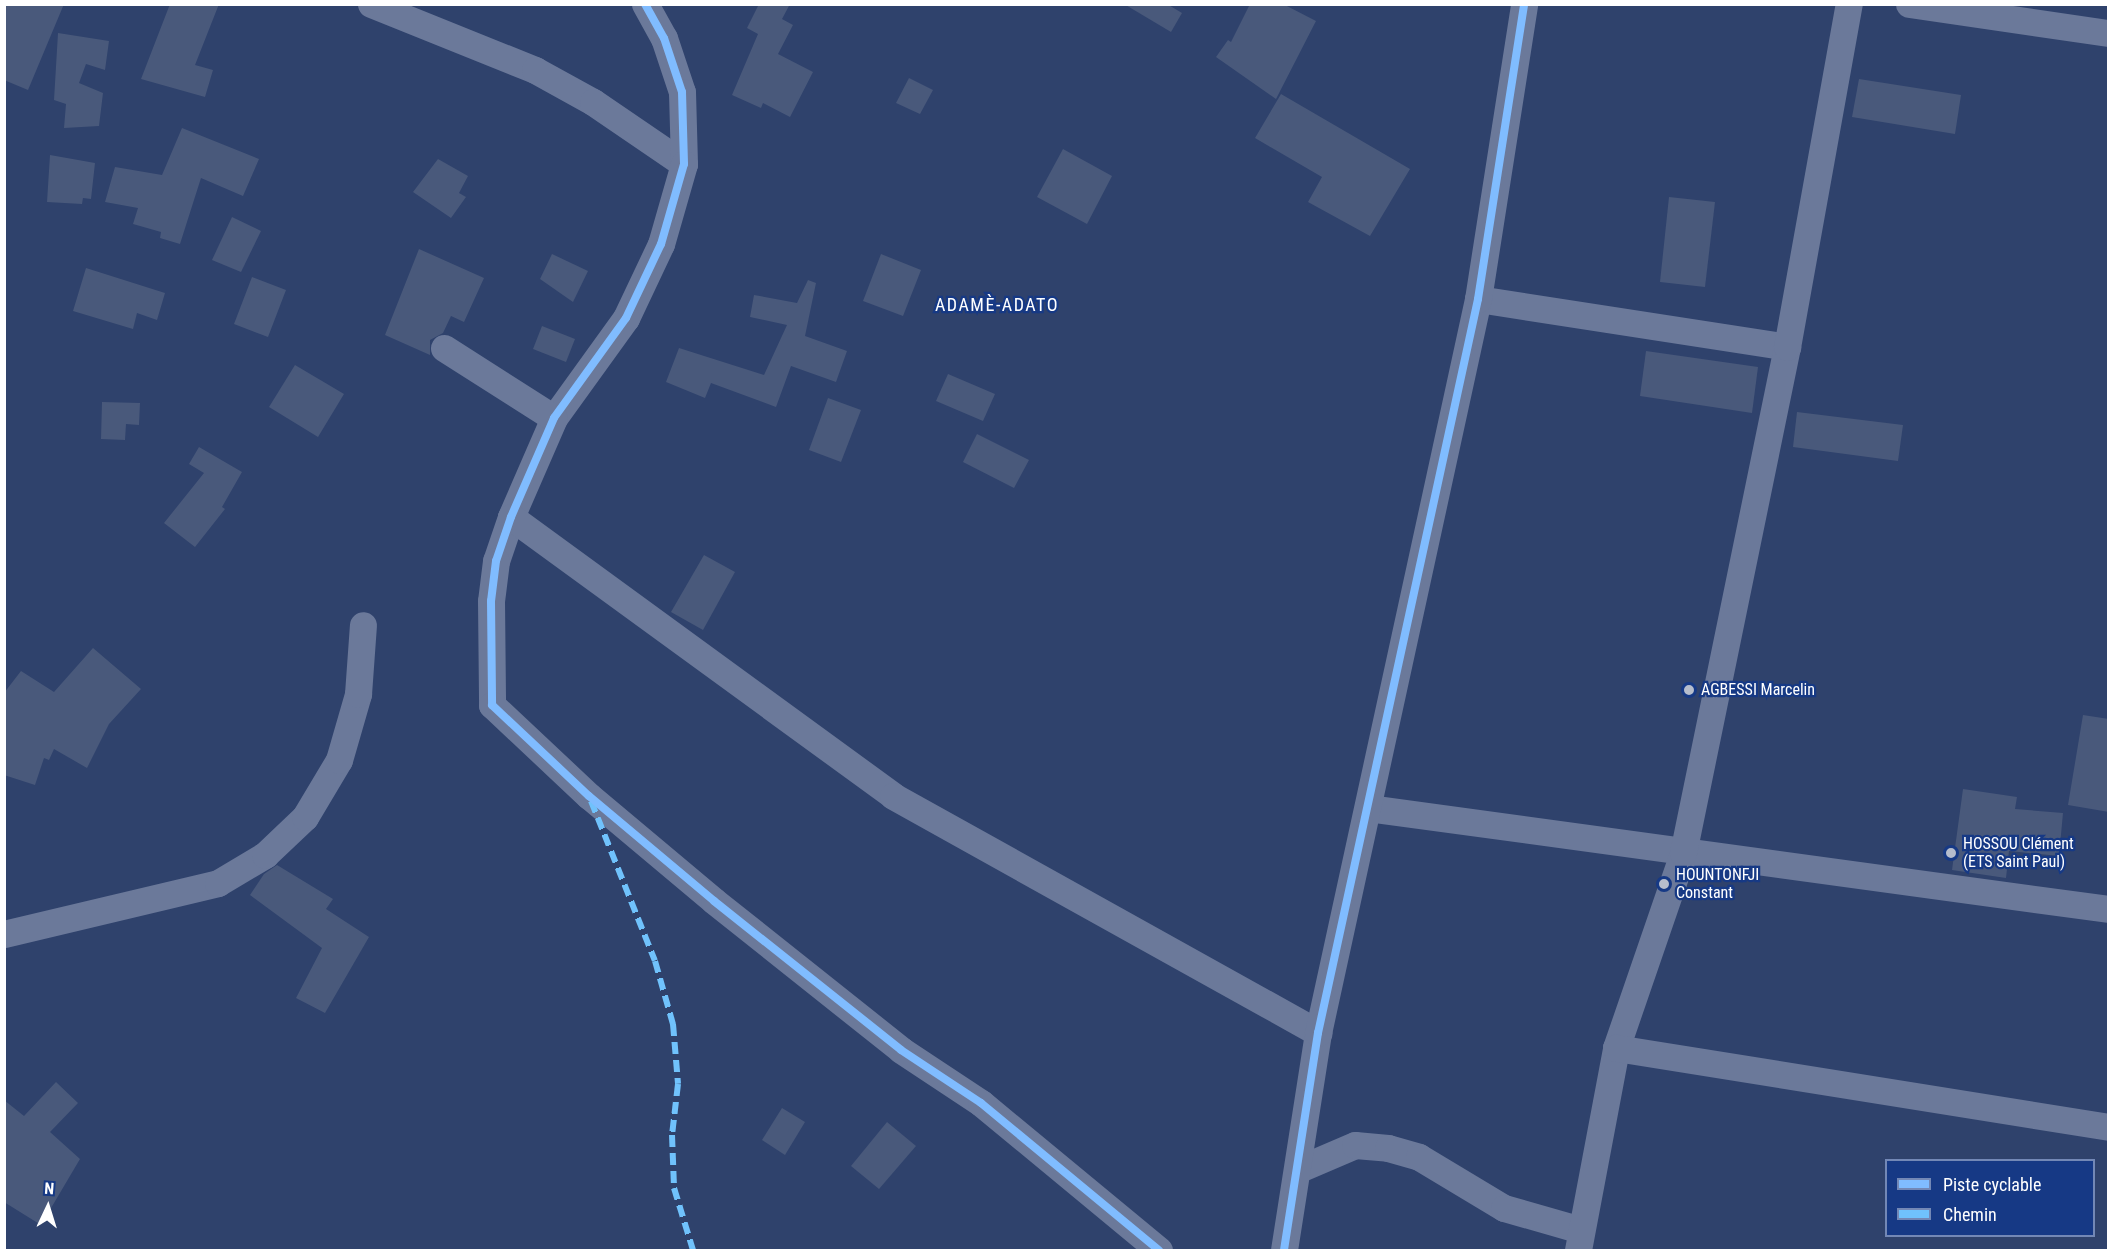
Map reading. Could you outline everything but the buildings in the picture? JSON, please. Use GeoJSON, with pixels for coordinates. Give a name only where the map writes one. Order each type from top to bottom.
{"type":"FeatureCollection","features":[{"type":"Feature","properties":{"kind":"street"},"geometry":{"type":"LineString","coordinates":[[371,4],[535,70],[593,102],[684,164]]}},
{"type":"Feature","properties":{"kind":"street"},"geometry":{"type":"LineString","coordinates":[[645,4],[664,38],[682,92],[684,164],[661,244],[626,318],[554,418],[511,517],[496,561],[491,602],[492,705],[589,796],[714,901],[901,1050],[981,1102],[1159,1251]]}},
{"type":"Feature","properties":{"kind":"street"},"geometry":{"type":"LineString","coordinates":[[1284,1251],[1299,1169],[1318,1033],[1478,299],[1524,4]]}},
{"type":"Feature","properties":{"kind":"street"},"geometry":{"type":"LineString","coordinates":[[1299,1169],[1355,1145],[1388,1148],[1419,1157],[1504,1208],[1580,1240],[1616,1048],[1683,854],[1787,347],[1850,4]]}},
{"type":"Feature","properties":{"kind":"street"},"geometry":{"type":"LineString","coordinates":[[1909,4],[2109,33]]}},
{"type":"Feature","properties":{"kind":"street"},"geometry":{"type":"LineString","coordinates":[[1478,299],[1787,347]]}},
{"type":"Feature","properties":{"kind":"street"},"geometry":{"type":"LineString","coordinates":[[444,348],[554,418]]}},
{"type":"Feature","properties":{"kind":"street"},"geometry":{"type":"LineString","coordinates":[[511,517],[892,796],[1318,1033]]}},
{"type":"Feature","properties":{"kind":"street"},"geometry":{"type":"LineString","coordinates":[[4,934],[218,883],[265,855],[305,816],[339,760],[358,694],[363,625]]}},
{"type":"Feature","properties":{"kind":"street"},"geometry":{"type":"LineString","coordinates":[[1368,808],[1683,854],[2109,909]]}},
{"type":"Feature","properties":{"kind":"street"},"geometry":{"type":"LineString","coordinates":[[1616,1048],[2109,1127]]}},
{"type":"Feature","properties":{"kind":"marked path"},"geometry":{"type":"LineString","coordinates":[[591,801],[655,961],[673,1024],[678,1084],[672,1135],[674,1188],[693,1250]]}},
{"type":"Feature","properties":{"kind":"cycle path"},"geometry":{"type":"LineString","coordinates":[[645,4],[664,38],[682,92],[684,164],[661,244],[626,318],[554,418],[511,517],[496,561],[491,601],[492,705],[589,796],[714,901],[901,1050],[981,1103],[1159,1250]]}},
{"type":"Feature","properties":{"kind":"cycle path"},"geometry":{"type":"LineString","coordinates":[[1284,1250],[1318,1033],[1478,299],[1524,4]]}},
{"type":"Feature","properties":{"kind":"place","name":"AGBESSI Marcelin"},"geometry":{"type":"Point","coordinates":[1689,690]}},
{"type":"Feature","properties":{"kind":"place","name":"HOSSOU Clément (ETS Saint Paul)"},"geometry":{"type":"Point","coordinates":[1951,853]}},
{"type":"Feature","properties":{"kind":"place","name":"HOUNTONFJI Constant"},"geometry":{"type":"Point","coordinates":[1664,884]}},
{"type":"Feature","properties":{"kind":"district","name":"ADAMÈ-ADATO"},"geometry":{"type":"Point","coordinates":[997,305]}}]}
